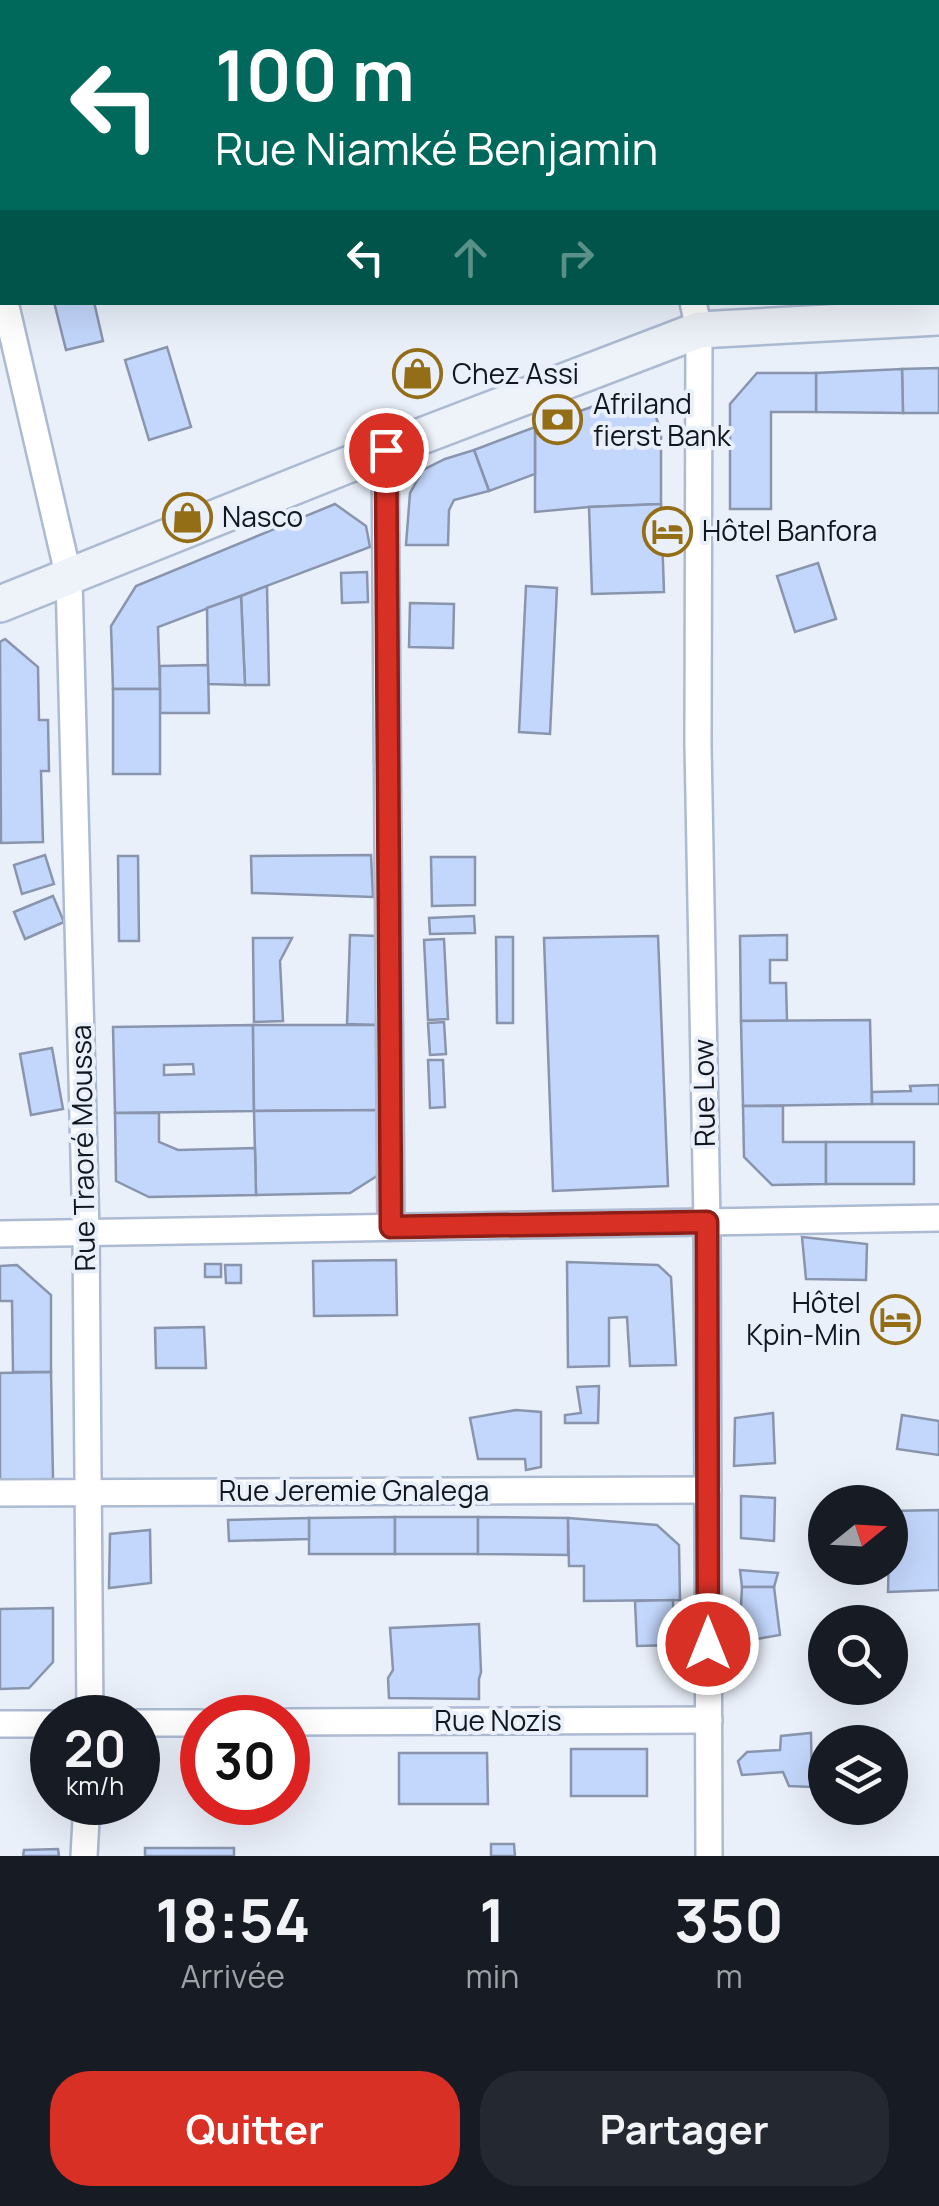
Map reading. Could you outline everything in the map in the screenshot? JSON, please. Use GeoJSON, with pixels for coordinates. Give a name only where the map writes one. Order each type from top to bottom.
{"type":"FeatureCollection","features":[{"type":"Feature","properties":{"kind":"street","name":"Rue Traoré Moussa"},"geometry":{"type":"LineString","coordinates":[[6,305],[68,578],[86,1232],[90,1695]]}},
{"type":"Feature","properties":{"kind":"street"},"geometry":{"type":"LineString","coordinates":[[0,604],[386,450],[696,316],[939,317]]}},
{"type":"Feature","properties":{"kind":"street","name":"Rue Low"},"geometry":{"type":"LineString","coordinates":[[696,316],[710,1856]]}},
{"type":"Feature","properties":{"kind":"street"},"geometry":{"type":"LineString","coordinates":[[386,450],[391,1227]]}},
{"type":"Feature","properties":{"kind":"street"},"geometry":{"type":"LineString","coordinates":[[0,1234],[939,1218]]}},
{"type":"Feature","properties":{"kind":"street","name":"Rue Jeremie Gnalega"},"geometry":{"type":"LineString","coordinates":[[0,1493],[708,1490]]}},
{"type":"Feature","properties":{"kind":"street","name":"Rue Nozis"},"geometry":{"type":"LineString","coordinates":[[310,1722],[709,1720]]}},
{"type":"Feature","properties":{"kind":"street"},"geometry":{"type":"LineString","coordinates":[[0,1724],[30,1724]]}},
{"type":"Feature","properties":{"kind":"street"},"geometry":{"type":"LineString","coordinates":[[84,1856],[86,1825]]}},
{"type":"Feature","properties":{"kind":"building"},"geometry":{"type":"Polygon","coordinates":[[[55,305],[95,305],[103,341],[66,350],[55,305]]]}},
{"type":"Feature","properties":{"kind":"building"},"geometry":{"type":"Polygon","coordinates":[[[167,347],[191,427],[149,440],[125,360],[167,347]]]}},
{"type":"Feature","properties":{"kind":"building"},"geometry":{"type":"Polygon","coordinates":[[[939,368],[939,413],[903,413],[902,369],[939,368]]]}},
{"type":"Feature","properties":{"kind":"building"},"geometry":{"type":"Polygon","coordinates":[[[902,369],[903,413],[816,412],[816,373],[902,369]]]}},
{"type":"Feature","properties":{"kind":"building"},"geometry":{"type":"Polygon","coordinates":[[[757,373],[816,373],[816,412],[771,412],[771,509],[730,509],[730,404],[757,373]]]}},
{"type":"Feature","properties":{"kind":"building"},"geometry":{"type":"Polygon","coordinates":[[[625,395],[637,398],[654,411],[661,432],[661,504],[535,512],[535,427],[625,395]]]}},
{"type":"Feature","properties":{"kind":"building"},"geometry":{"type":"Polygon","coordinates":[[[535,427],[535,474],[489,491],[474,450],[535,427]]]}},
{"type":"Feature","properties":{"kind":"building"},"geometry":{"type":"Polygon","coordinates":[[[474,450],[489,491],[454,500],[449,510],[448,545],[406,545],[410,493],[423,470],[474,450]]]}},
{"type":"Feature","properties":{"kind":"building"},"geometry":{"type":"Polygon","coordinates":[[[335,504],[366,526],[370,547],[158,627],[160,689],[113,689],[111,626],[136,586],[335,504]]]}},
{"type":"Feature","properties":{"kind":"building"},"geometry":{"type":"Polygon","coordinates":[[[661,504],[664,592],[592,594],[589,507],[661,504]]]}},
{"type":"Feature","properties":{"kind":"building"},"geometry":{"type":"Polygon","coordinates":[[[818,563],[836,619],[795,632],[777,576],[818,563]]]}},
{"type":"Feature","properties":{"kind":"building"},"geometry":{"type":"Polygon","coordinates":[[[367,572],[368,602],[342,603],[341,573],[367,572]]]}},
{"type":"Feature","properties":{"kind":"building"},"geometry":{"type":"Polygon","coordinates":[[[267,586],[269,685],[245,685],[241,596],[267,586]]]}},
{"type":"Feature","properties":{"kind":"building"},"geometry":{"type":"Polygon","coordinates":[[[526,586],[557,588],[550,734],[519,732],[526,586]]]}},
{"type":"Feature","properties":{"kind":"building"},"geometry":{"type":"Polygon","coordinates":[[[241,596],[245,685],[208,684],[207,608],[241,596]]]}},
{"type":"Feature","properties":{"kind":"building"},"geometry":{"type":"Polygon","coordinates":[[[410,603],[454,604],[453,648],[409,647],[410,603]]]}},
{"type":"Feature","properties":{"kind":"building"},"geometry":{"type":"Polygon","coordinates":[[[5,639],[38,667],[39,720],[48,720],[49,771],[41,771],[43,842],[1,843],[0,642],[5,639]]]}},
{"type":"Feature","properties":{"kind":"building"},"geometry":{"type":"Polygon","coordinates":[[[208,665],[209,713],[160,713],[160,666],[208,665]]]}},
{"type":"Feature","properties":{"kind":"building"},"geometry":{"type":"Polygon","coordinates":[[[113,689],[160,689],[160,774],[113,774],[113,689]]]}},
{"type":"Feature","properties":{"kind":"building"},"geometry":{"type":"Polygon","coordinates":[[[45,855],[54,884],[22,894],[14,865],[45,855]]]}},
{"type":"Feature","properties":{"kind":"building"},"geometry":{"type":"Polygon","coordinates":[[[371,855],[373,897],[252,893],[251,856],[371,855]]]}},
{"type":"Feature","properties":{"kind":"building"},"geometry":{"type":"Polygon","coordinates":[[[118,856],[138,856],[139,941],[119,941],[118,856]]]}},
{"type":"Feature","properties":{"kind":"building"},"geometry":{"type":"Polygon","coordinates":[[[431,857],[475,857],[475,905],[432,906],[431,857]]]}},
{"type":"Feature","properties":{"kind":"building"},"geometry":{"type":"Polygon","coordinates":[[[53,896],[64,922],[25,939],[14,912],[53,896]]]}},
{"type":"Feature","properties":{"kind":"building"},"geometry":{"type":"Polygon","coordinates":[[[474,916],[475,933],[430,934],[429,918],[474,916]]]}},
{"type":"Feature","properties":{"kind":"building"},"geometry":{"type":"Polygon","coordinates":[[[350,935],[378,936],[376,1025],[347,1024],[350,935]]]}},
{"type":"Feature","properties":{"kind":"building"},"geometry":{"type":"Polygon","coordinates":[[[787,935],[787,960],[770,960],[770,983],[786,983],[787,1021],[741,1021],[740,936],[787,935]]]}},
{"type":"Feature","properties":{"kind":"building"},"geometry":{"type":"Polygon","coordinates":[[[658,936],[668,1186],[553,1191],[544,938],[658,936]]]}},
{"type":"Feature","properties":{"kind":"building"},"geometry":{"type":"Polygon","coordinates":[[[496,937],[513,937],[513,1023],[497,1023],[496,937]]]}},
{"type":"Feature","properties":{"kind":"building"},"geometry":{"type":"Polygon","coordinates":[[[253,938],[292,938],[280,961],[283,1021],[254,1022],[253,938]]]}},
{"type":"Feature","properties":{"kind":"building"},"geometry":{"type":"Polygon","coordinates":[[[444,939],[448,1019],[428,1020],[424,940],[444,939]]]}},
{"type":"Feature","properties":{"kind":"building"},"geometry":{"type":"Polygon","coordinates":[[[870,1020],[872,1104],[743,1106],[741,1021],[870,1020]]]}},
{"type":"Feature","properties":{"kind":"building"},"geometry":{"type":"Polygon","coordinates":[[[444,1022],[446,1054],[430,1055],[428,1023],[444,1022]]]}},
{"type":"Feature","properties":{"kind":"building"},"geometry":{"type":"Polygon","coordinates":[[[253,1025],[254,1111],[115,1113],[113,1027],[253,1025]],[[193,1064],[164,1065],[164,1075],[194,1074],[193,1064]]]}},
{"type":"Feature","properties":{"kind":"building"},"geometry":{"type":"Polygon","coordinates":[[[253,1025],[378,1025],[379,1110],[254,1111],[253,1025]]]}},
{"type":"Feature","properties":{"kind":"building"},"geometry":{"type":"Polygon","coordinates":[[[52,1048],[63,1109],[31,1115],[20,1054],[52,1048]]]}},
{"type":"Feature","properties":{"kind":"building"},"geometry":{"type":"Polygon","coordinates":[[[428,1060],[443,1060],[445,1107],[430,1108],[428,1060]]]}},
{"type":"Feature","properties":{"kind":"building"},"geometry":{"type":"Polygon","coordinates":[[[939,1085],[939,1104],[872,1104],[872,1092],[911,1091],[910,1086],[939,1085]]]}},
{"type":"Feature","properties":{"kind":"building"},"geometry":{"type":"Polygon","coordinates":[[[743,1106],[783,1106],[783,1142],[826,1142],[826,1184],[772,1185],[744,1157],[743,1106]]]}},
{"type":"Feature","properties":{"kind":"building"},"geometry":{"type":"Polygon","coordinates":[[[379,1110],[380,1174],[350,1193],[256,1195],[254,1111],[379,1110]]]}},
{"type":"Feature","properties":{"kind":"building"},"geometry":{"type":"Polygon","coordinates":[[[115,1113],[159,1113],[159,1142],[178,1150],[255,1148],[256,1195],[149,1197],[116,1181],[115,1113]]]}},
{"type":"Feature","properties":{"kind":"building"},"geometry":{"type":"Polygon","coordinates":[[[826,1142],[914,1142],[914,1184],[826,1184],[826,1142]]]}},
{"type":"Feature","properties":{"kind":"building"},"geometry":{"type":"Polygon","coordinates":[[[802,1237],[867,1244],[866,1280],[806,1279],[802,1237]]]}},
{"type":"Feature","properties":{"kind":"building"},"geometry":{"type":"Polygon","coordinates":[[[396,1260],[397,1315],[314,1316],[313,1261],[396,1260]]]}},
{"type":"Feature","properties":{"kind":"building"},"geometry":{"type":"Polygon","coordinates":[[[567,1262],[658,1265],[671,1277],[676,1365],[630,1366],[627,1317],[609,1318],[609,1366],[568,1367],[567,1262]]]}},
{"type":"Feature","properties":{"kind":"building"},"geometry":{"type":"Polygon","coordinates":[[[205,1264],[221,1264],[221,1277],[205,1277],[205,1264]]]}},
{"type":"Feature","properties":{"kind":"building"},"geometry":{"type":"Polygon","coordinates":[[[17,1265],[51,1295],[51,1372],[13,1372],[12,1301],[0,1301],[0,1266],[17,1265]]]}},
{"type":"Feature","properties":{"kind":"building"},"geometry":{"type":"Polygon","coordinates":[[[225,1265],[241,1265],[241,1283],[226,1283],[225,1265]]]}},
{"type":"Feature","properties":{"kind":"building"},"geometry":{"type":"Polygon","coordinates":[[[204,1327],[206,1368],[156,1368],[155,1328],[204,1327]]]}},
{"type":"Feature","properties":{"kind":"building"},"geometry":{"type":"Polygon","coordinates":[[[51,1372],[53,1479],[0,1480],[0,1373],[51,1372]]]}},
{"type":"Feature","properties":{"kind":"building"},"geometry":{"type":"Polygon","coordinates":[[[599,1386],[598,1423],[565,1423],[565,1415],[581,1413],[577,1387],[599,1386]]]}},
{"type":"Feature","properties":{"kind":"building"},"geometry":{"type":"Polygon","coordinates":[[[516,1410],[541,1412],[541,1467],[526,1470],[525,1459],[478,1459],[470,1418],[516,1410]]]}},
{"type":"Feature","properties":{"kind":"building"},"geometry":{"type":"Polygon","coordinates":[[[773,1413],[775,1463],[734,1466],[735,1418],[773,1413]]]}},
{"type":"Feature","properties":{"kind":"building"},"geometry":{"type":"Polygon","coordinates":[[[902,1415],[939,1421],[939,1455],[897,1449],[902,1415]]]}},
{"type":"Feature","properties":{"kind":"building"},"geometry":{"type":"Polygon","coordinates":[[[741,1496],[775,1498],[774,1541],[741,1538],[741,1496]]]}},
{"type":"Feature","properties":{"kind":"building"},"geometry":{"type":"Polygon","coordinates":[[[939,1510],[939,1590],[888,1592],[888,1585],[908,1585],[908,1511],[939,1510]]]}},
{"type":"Feature","properties":{"kind":"building"},"geometry":{"type":"Polygon","coordinates":[[[395,1517],[395,1554],[309,1554],[309,1518],[395,1517]]]}},
{"type":"Feature","properties":{"kind":"building"},"geometry":{"type":"Polygon","coordinates":[[[395,1517],[478,1517],[478,1554],[395,1554],[395,1517]]]}},
{"type":"Feature","properties":{"kind":"building"},"geometry":{"type":"Polygon","coordinates":[[[478,1517],[568,1518],[568,1555],[478,1554],[478,1517]]]}},
{"type":"Feature","properties":{"kind":"building"},"geometry":{"type":"Polygon","coordinates":[[[309,1518],[309,1539],[229,1541],[228,1520],[309,1518]]]}},
{"type":"Feature","properties":{"kind":"building"},"geometry":{"type":"Polygon","coordinates":[[[568,1518],[657,1525],[679,1545],[680,1600],[584,1601],[584,1566],[569,1566],[568,1518]]]}},
{"type":"Feature","properties":{"kind":"building"},"geometry":{"type":"Polygon","coordinates":[[[150,1530],[151,1583],[109,1588],[110,1534],[150,1530]]]}},
{"type":"Feature","properties":{"kind":"building"},"geometry":{"type":"Polygon","coordinates":[[[740,1570],[778,1573],[774,1587],[742,1587],[740,1570]]]}},
{"type":"Feature","properties":{"kind":"building"},"geometry":{"type":"Polygon","coordinates":[[[742,1587],[774,1587],[780,1635],[739,1642],[742,1587]]]}},
{"type":"Feature","properties":{"kind":"building"},"geometry":{"type":"Polygon","coordinates":[[[673,1600],[674,1645],[637,1646],[635,1601],[673,1600]]]}},
{"type":"Feature","properties":{"kind":"building"},"geometry":{"type":"Polygon","coordinates":[[[53,1608],[53,1662],[29,1688],[0,1689],[0,1609],[53,1608]]]}},
{"type":"Feature","properties":{"kind":"building"},"geometry":{"type":"Polygon","coordinates":[[[479,1624],[479,1699],[389,1698],[388,1678],[393,1670],[390,1628],[479,1624]]]}},
{"type":"Feature","properties":{"kind":"building"},"geometry":{"type":"Polygon","coordinates":[[[808,1733],[808,1787],[789,1786],[783,1772],[742,1775],[738,1761],[747,1752],[780,1750],[781,1736],[808,1733]]]}},
{"type":"Feature","properties":{"kind":"building"},"geometry":{"type":"Polygon","coordinates":[[[571,1749],[647,1749],[647,1796],[571,1796],[571,1749]]]}},
{"type":"Feature","properties":{"kind":"building"},"geometry":{"type":"Polygon","coordinates":[[[399,1753],[487,1753],[488,1804],[399,1804],[399,1753]]]}},
{"type":"Feature","properties":{"kind":"building"},"geometry":{"type":"Polygon","coordinates":[[[491,1844],[514,1844],[515,1856],[491,1856],[491,1844]]]}},
{"type":"Feature","properties":{"kind":"building"},"geometry":{"type":"Polygon","coordinates":[[[145,1848],[234,1848],[234,1856],[145,1856],[145,1848]]]}},
{"type":"Feature","properties":{"kind":"building"},"geometry":{"type":"Polygon","coordinates":[[[58,1849],[59,1856],[23,1856],[24,1850],[58,1849]]]}},
{"type":"Feature","properties":{"kind":"place","name":"Chez Assi"},"geometry":{"type":"Point","coordinates":[417,374]}},
{"type":"Feature","properties":{"kind":"place","name":"Afriland fierst Bank"},"geometry":{"type":"Point","coordinates":[558,420]}},
{"type":"Feature","properties":{"kind":"place","name":"Nasco"},"geometry":{"type":"Point","coordinates":[187,517]}},
{"type":"Feature","properties":{"kind":"place","name":"Hôtel Banfora"},"geometry":{"type":"Point","coordinates":[667,531]}},
{"type":"Feature","properties":{"kind":"place","name":"Hôtel Kpin-Min"},"geometry":{"type":"Point","coordinates":[896,1319]}},
{"type":"Feature","properties":{"kind":"route"},"geometry":{"type":"LineString","coordinates":[[386,450],[391,1227],[707,1222],[708,1644]]}}]}
